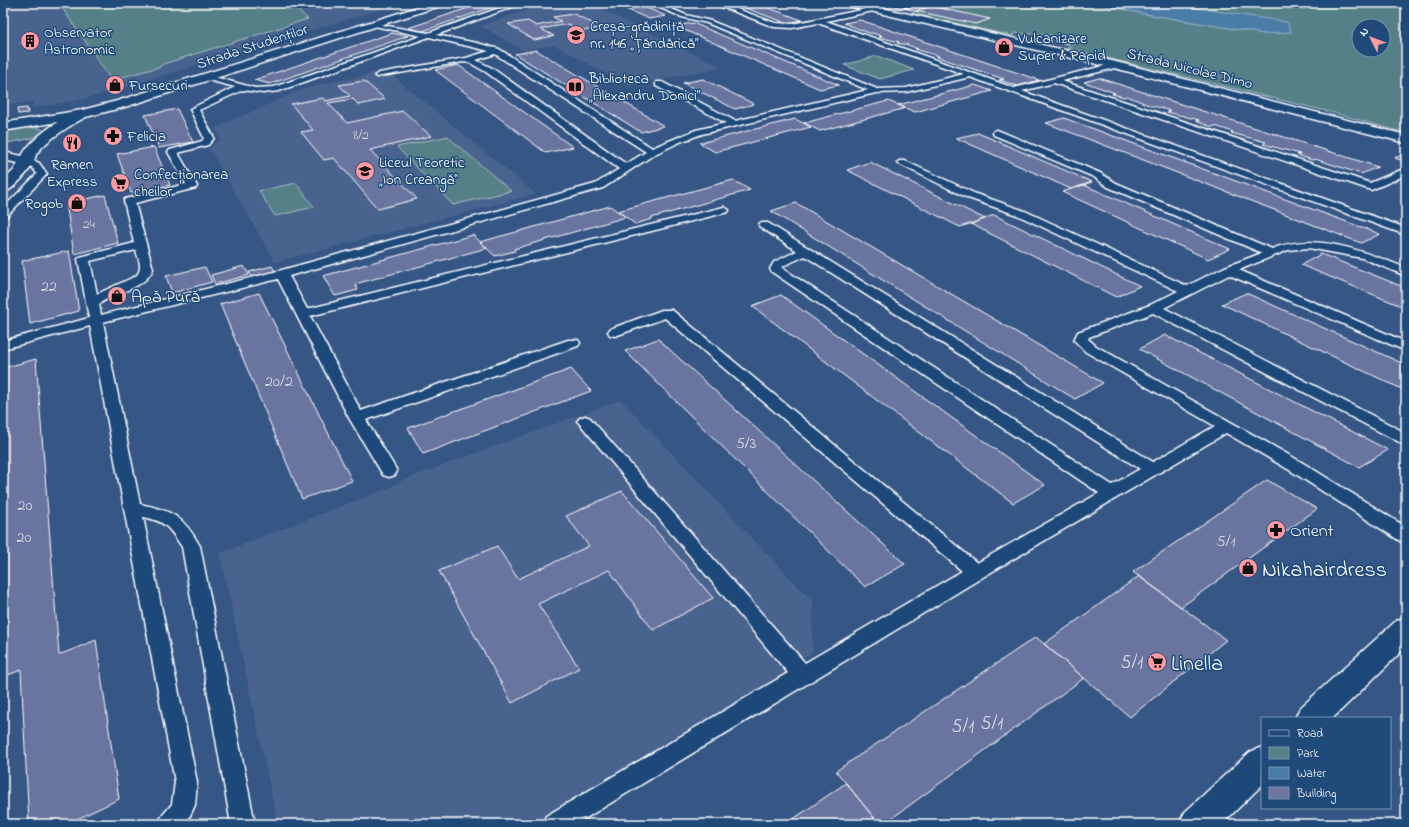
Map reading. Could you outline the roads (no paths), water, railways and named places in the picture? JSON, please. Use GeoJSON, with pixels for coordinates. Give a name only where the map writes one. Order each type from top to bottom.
{"type":"FeatureCollection","features":[{"type":"Feature","properties":{"kind":"main road","name":"Strada Studenților"},"geometry":{"type":"LineString","coordinates":[[3,127],[82,114],[121,104],[440,3]]}},
{"type":"Feature","properties":{"kind":"main road","name":"Strada Nicolae Dimo"},"geometry":{"type":"LineString","coordinates":[[849,3],[876,8],[1116,65],[1406,139]]}},
{"type":"Feature","properties":{"kind":"main road"},"geometry":{"type":"LineString","coordinates":[[3,189],[20,172],[32,151],[46,138],[82,114]]}},
{"type":"Feature","properties":{"kind":"main road"},"geometry":{"type":"LineString","coordinates":[[3,156],[27,161]]}},
{"type":"Feature","properties":{"kind":"main road"},"geometry":{"type":"LineString","coordinates":[[1311,717],[1406,629]]}},
{"type":"Feature","properties":{"kind":"main road"},"geometry":{"type":"LineString","coordinates":[[1197,824],[1261,764]]}},
{"type":"Feature","properties":{"kind":"lane"},"geometry":{"type":"LineString","coordinates":[[207,77],[254,91],[276,89],[520,3]]}},
{"type":"Feature","properties":{"kind":"lane"},"geometry":{"type":"LineString","coordinates":[[652,3],[684,16],[715,25],[876,91]]}},
{"type":"Feature","properties":{"kind":"lane"},"geometry":{"type":"LineString","coordinates":[[715,3],[774,25],[788,26],[876,8]]}},
{"type":"Feature","properties":{"kind":"lane"},"geometry":{"type":"LineString","coordinates":[[819,20],[1406,232]]}},
{"type":"Feature","properties":{"kind":"lane"},"geometry":{"type":"LineString","coordinates":[[372,24],[474,44],[496,51],[652,152]]}},
{"type":"Feature","properties":{"kind":"lane"},"geometry":{"type":"LineString","coordinates":[[379,75],[468,60],[496,51]]}},
{"type":"Feature","properties":{"kind":"lane"},"geometry":{"type":"LineString","coordinates":[[468,60],[489,70],[626,169]]}},
{"type":"Feature","properties":{"kind":"lane"},"geometry":{"type":"LineString","coordinates":[[1015,90],[1116,65]]}},
{"type":"Feature","properties":{"kind":"lane"},"geometry":{"type":"LineString","coordinates":[[3,345],[282,274],[598,186],[652,152],[688,136],[876,91],[906,90],[971,75]]}},
{"type":"Feature","properties":{"kind":"lane"},"geometry":{"type":"LineString","coordinates":[[1053,80],[1371,187],[1406,171]]}},
{"type":"Feature","properties":{"kind":"lane"},"geometry":{"type":"LineString","coordinates":[[658,84],[734,124]]}},
{"type":"Feature","properties":{"kind":"lane"},"geometry":{"type":"LineString","coordinates":[[94,303],[101,297],[140,279],[146,274],[147,269],[129,200],[192,186],[173,152],[205,143],[209,138],[194,109],[242,87]]}},
{"type":"Feature","properties":{"kind":"lane"},"geometry":{"type":"LineString","coordinates":[[997,133],[1097,175],[1112,185],[1272,253]]}},
{"type":"Feature","properties":{"kind":"lane"},"geometry":{"type":"LineString","coordinates":[[3,214],[42,174],[36,165],[27,161]]}},
{"type":"Feature","properties":{"kind":"lane"},"geometry":{"type":"LineString","coordinates":[[902,163],[972,196],[1021,213],[1187,291]]}},
{"type":"Feature","properties":{"kind":"lane"},"geometry":{"type":"LineString","coordinates":[[303,314],[724,210]]}},
{"type":"Feature","properties":{"kind":"lane"},"geometry":{"type":"LineString","coordinates":[[764,225],[1152,469]]}},
{"type":"Feature","properties":{"kind":"lane"},"geometry":{"type":"LineString","coordinates":[[140,245],[84,259],[94,303],[186,782],[185,804],[176,819],[170,824]]}},
{"type":"Feature","properties":{"kind":"lane"},"geometry":{"type":"LineString","coordinates":[[1406,272],[1366,256],[1322,246],[1309,245],[1286,247],[1229,270],[1154,308],[1083,335],[1081,340],[1091,349],[1297,467],[1406,536]]}},
{"type":"Feature","properties":{"kind":"lane"},"geometry":{"type":"LineString","coordinates":[[806,251],[778,264],[776,270],[1112,492]]}},
{"type":"Feature","properties":{"kind":"lane"},"geometry":{"type":"LineString","coordinates":[[1229,270],[1406,347]]}},
{"type":"Feature","properties":{"kind":"lane"},"geometry":{"type":"LineString","coordinates":[[282,274],[357,418],[389,471]]}},
{"type":"Feature","properties":{"kind":"lane"},"geometry":{"type":"LineString","coordinates":[[1154,308],[1406,439]]}},
{"type":"Feature","properties":{"kind":"lane"},"geometry":{"type":"LineString","coordinates":[[615,332],[667,313],[976,572]]}},
{"type":"Feature","properties":{"kind":"lane"},"geometry":{"type":"LineString","coordinates":[[357,418],[573,343]]}},
{"type":"Feature","properties":{"kind":"lane"},"geometry":{"type":"LineString","coordinates":[[585,421],[803,676]]}},
{"type":"Feature","properties":{"kind":"lane"},"geometry":{"type":"LineString","coordinates":[[554,824],[976,572],[1225,426]]}},
{"type":"Feature","properties":{"kind":"lane"},"geometry":{"type":"LineString","coordinates":[[133,509],[159,514],[176,524],[191,546],[243,824]]}},
{"type":"Feature","properties":{"kind":"water"},"geometry":{"type":"Polygon","coordinates":[[[1093,3],[1165,3],[1287,22],[1291,32],[1264,34],[1146,14],[1093,3]]]}},
{"type":"Feature","properties":{"kind":"place","name":"Creșa-grădiniță nr. 146 „Țăndărică”"},"geometry":{"type":"Point","coordinates":[576,35]}},
{"type":"Feature","properties":{"kind":"place","name":"Observator Astronomic"},"geometry":{"type":"Point","coordinates":[30,41]}},
{"type":"Feature","properties":{"kind":"place","name":"Vulcanizare Super & Rapid"},"geometry":{"type":"Point","coordinates":[1004,47]}},
{"type":"Feature","properties":{"kind":"place","name":"Fursecuri"},"geometry":{"type":"Point","coordinates":[115,85]}},
{"type":"Feature","properties":{"kind":"place","name":"Biblioteca „Alexandru Donici”"},"geometry":{"type":"Point","coordinates":[575,87]}},
{"type":"Feature","properties":{"kind":"place","name":"Felicia"},"geometry":{"type":"Point","coordinates":[113,136]}},
{"type":"Feature","properties":{"kind":"place","name":"Ramen Express"},"geometry":{"type":"Point","coordinates":[72,143]}},
{"type":"Feature","properties":{"kind":"place","name":"Liceul Teoretic „Ion Creangă“"},"geometry":{"type":"Point","coordinates":[365,171]}},
{"type":"Feature","properties":{"kind":"place","name":"Confecționarea cheilor"},"geometry":{"type":"Point","coordinates":[120,183]}},
{"type":"Feature","properties":{"kind":"place","name":"Rogob"},"geometry":{"type":"Point","coordinates":[77,203]}},
{"type":"Feature","properties":{"kind":"place","name":"Apă Pură"},"geometry":{"type":"Point","coordinates":[117,296]}},
{"type":"Feature","properties":{"kind":"place","name":"Orient"},"geometry":{"type":"Point","coordinates":[1276,530]}},
{"type":"Feature","properties":{"kind":"place","name":"Nikahairdress"},"geometry":{"type":"Point","coordinates":[1248,568]}},
{"type":"Feature","properties":{"kind":"place","name":"Linella"},"geometry":{"type":"Point","coordinates":[1157,662]}}]}
